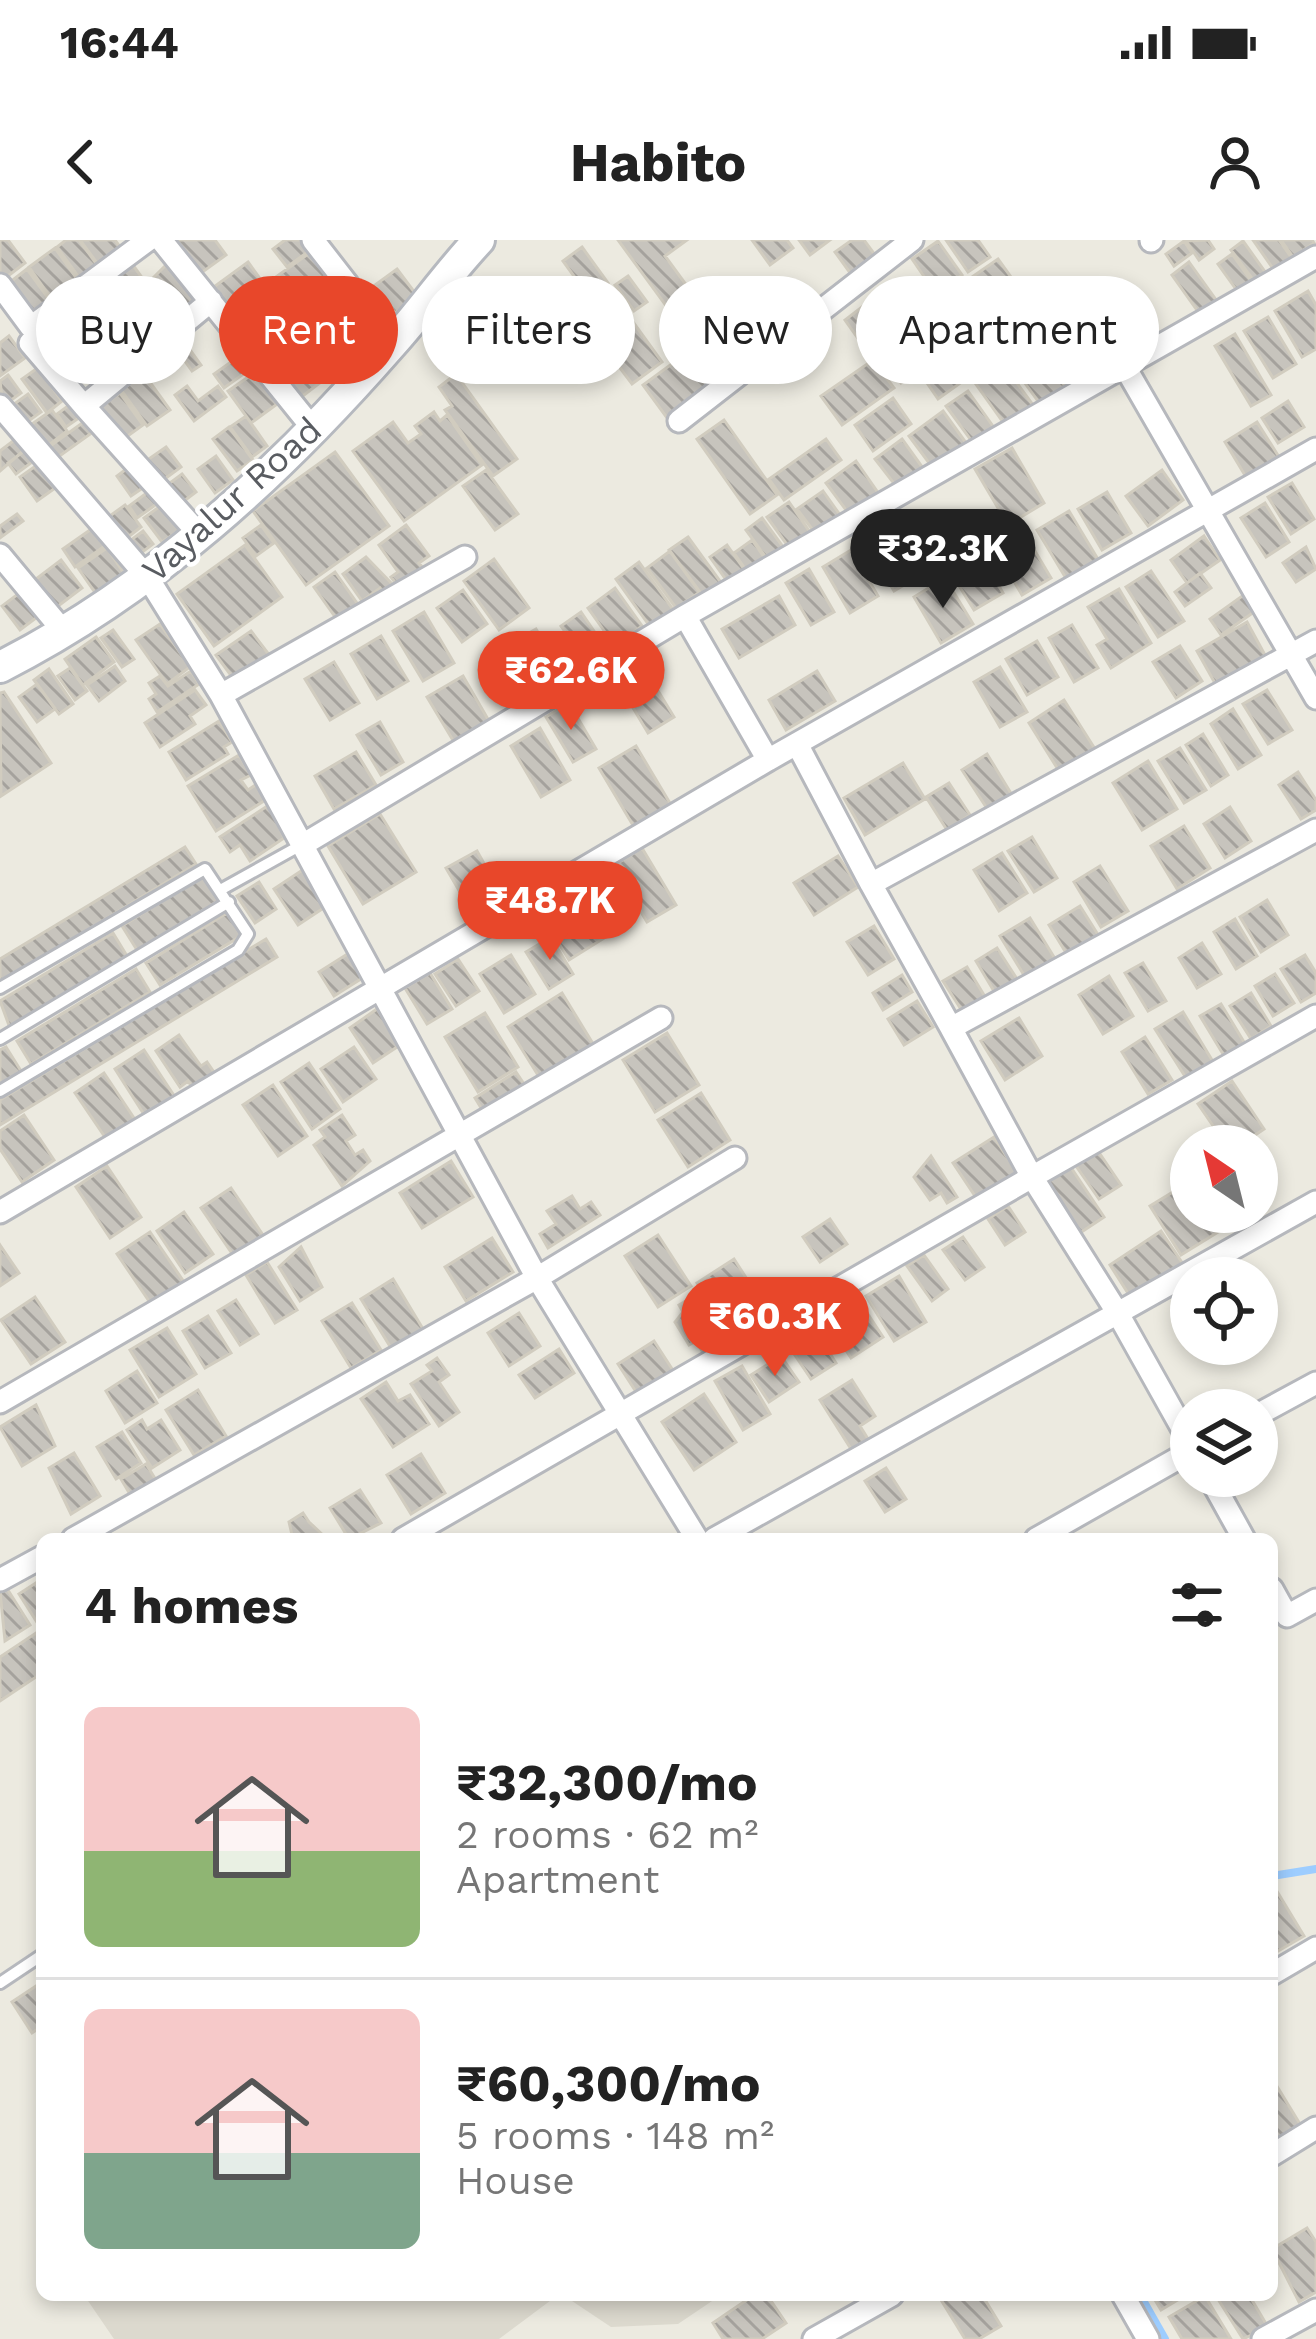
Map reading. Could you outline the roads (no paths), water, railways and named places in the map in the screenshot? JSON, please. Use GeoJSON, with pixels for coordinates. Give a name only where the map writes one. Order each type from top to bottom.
{"type":"FeatureCollection","features":[{"type":"Feature","properties":{"kind":"main road","name":"Vayalur Road"},"geometry":{"type":"LineString","coordinates":[[398,337],[479,240]]}},
{"type":"Feature","properties":{"kind":"main road","name":"Vayalur Road"},"geometry":{"type":"LineString","coordinates":[[0,667],[148,578],[314,430],[356,384]]}},
{"type":"Feature","properties":{"kind":"street"},"geometry":{"type":"LineString","coordinates":[[0,285],[31,327],[148,240]]}},
{"type":"Feature","properties":{"kind":"street"},"geometry":{"type":"LineString","coordinates":[[161,240],[314,430]]}},
{"type":"Feature","properties":{"kind":"street"},"geometry":{"type":"LineString","coordinates":[[313,240],[341,276]]}},
{"type":"Feature","properties":{"kind":"street"},"geometry":{"type":"LineString","coordinates":[[679,421],[912,240]]}},
{"type":"Feature","properties":{"kind":"street"},"geometry":{"type":"LineString","coordinates":[[1159,348],[1316,257]]}},
{"type":"Feature","properties":{"kind":"street"},"geometry":{"type":"LineString","coordinates":[[84,406],[212,302]]}},
{"type":"Feature","properties":{"kind":"street"},"geometry":{"type":"LineString","coordinates":[[30,343],[200,535]]}},
{"type":"Feature","properties":{"kind":"street"},"geometry":{"type":"LineString","coordinates":[[304,844],[685,616],[1097,384]]}},
{"type":"Feature","properties":{"kind":"street"},"geometry":{"type":"LineString","coordinates":[[1135,384],[1316,698]]}},
{"type":"Feature","properties":{"kind":"street"},"geometry":{"type":"LineString","coordinates":[[0,406],[148,578],[221,694],[537,1278],[693,1533]]}},
{"type":"Feature","properties":{"kind":"street"},"geometry":{"type":"LineString","coordinates":[[0,1212],[768,760],[1316,449]]}},
{"type":"Feature","properties":{"kind":"street"},"geometry":{"type":"LineString","coordinates":[[0,555],[64,632]]}},
{"type":"Feature","properties":{"kind":"street"},"geometry":{"type":"LineString","coordinates":[[221,694],[465,557]]}},
{"type":"Feature","properties":{"kind":"street"},"geometry":{"type":"LineString","coordinates":[[685,616],[768,760]]}},
{"type":"Feature","properties":{"kind":"street"},"geometry":{"type":"LineString","coordinates":[[871,884],[1316,641]]}},
{"type":"Feature","properties":{"kind":"street"},"geometry":{"type":"LineString","coordinates":[[797,744],[1032,1177],[1117,1312],[1170,1409]]}},
{"type":"Feature","properties":{"kind":"street"},"geometry":{"type":"LineString","coordinates":[[951,1028],[1316,830]]}},
{"type":"Feature","properties":{"kind":"street"},"geometry":{"type":"LineString","coordinates":[[414,1533],[1316,1016]]}},
{"type":"Feature","properties":{"kind":"street"},"geometry":{"type":"LineString","coordinates":[[0,1402],[661,1018]]}},
{"type":"Feature","properties":{"kind":"street"},"geometry":{"type":"LineString","coordinates":[[84,1533],[537,1278],[735,1158]]}},
{"type":"Feature","properties":{"kind":"street"},"geometry":{"type":"LineString","coordinates":[[726,1533],[1316,1202]]}},
{"type":"Feature","properties":{"kind":"street"},"geometry":{"type":"LineString","coordinates":[[1278,1404],[1316,1383]]}},
{"type":"Feature","properties":{"kind":"street"},"geometry":{"type":"LineString","coordinates":[[1046,1533],[1170,1460]]}},
{"type":"Feature","properties":{"kind":"street"},"geometry":{"type":"LineString","coordinates":[[1221,1497],[1241,1533]]}},
{"type":"Feature","properties":{"kind":"street"},"geometry":{"type":"LineString","coordinates":[[0,1580],[36,1559]]}},
{"type":"Feature","properties":{"kind":"street"},"geometry":{"type":"LineString","coordinates":[[1278,1600],[1287,1616],[1316,1600]]}},
{"type":"Feature","properties":{"kind":"street"},"geometry":{"type":"LineString","coordinates":[[1278,1970],[1316,1948]]}},
{"type":"Feature","properties":{"kind":"street"},"geometry":{"type":"LineString","coordinates":[[1278,2151],[1316,2128]]}},
{"type":"Feature","properties":{"kind":"street"},"geometry":{"type":"LineString","coordinates":[[814,2339],[881,2301]]}},
{"type":"Feature","properties":{"kind":"street"},"geometry":{"type":"LineString","coordinates":[[1126,2301],[1142,2337]]}},
{"type":"Feature","properties":{"kind":"street"},"geometry":{"type":"LineString","coordinates":[[1263,2339],[1316,2310]]}},
{"type":"Feature","properties":{"kind":"lane"},"geometry":{"type":"LineString","coordinates":[[222,889],[304,844]]}},
{"type":"Feature","properties":{"kind":"lane"},"geometry":{"type":"LineString","coordinates":[[0,988],[196,871],[212,872],[248,934],[238,950],[0,1090]]}},
{"type":"Feature","properties":{"kind":"lane"},"geometry":{"type":"LineString","coordinates":[[0,1039],[229,902]]}},
{"type":"Feature","properties":{"kind":"lane"},"geometry":{"type":"LineString","coordinates":[[0,1983],[36,1959]]}},
{"type":"Feature","properties":{"kind":"waterway"},"geometry":{"type":"LineString","coordinates":[[1278,1875],[1316,1869]]}},
{"type":"Feature","properties":{"kind":"waterway"},"geometry":{"type":"LineString","coordinates":[[1143,2301],[1165,2339]]}}]}
